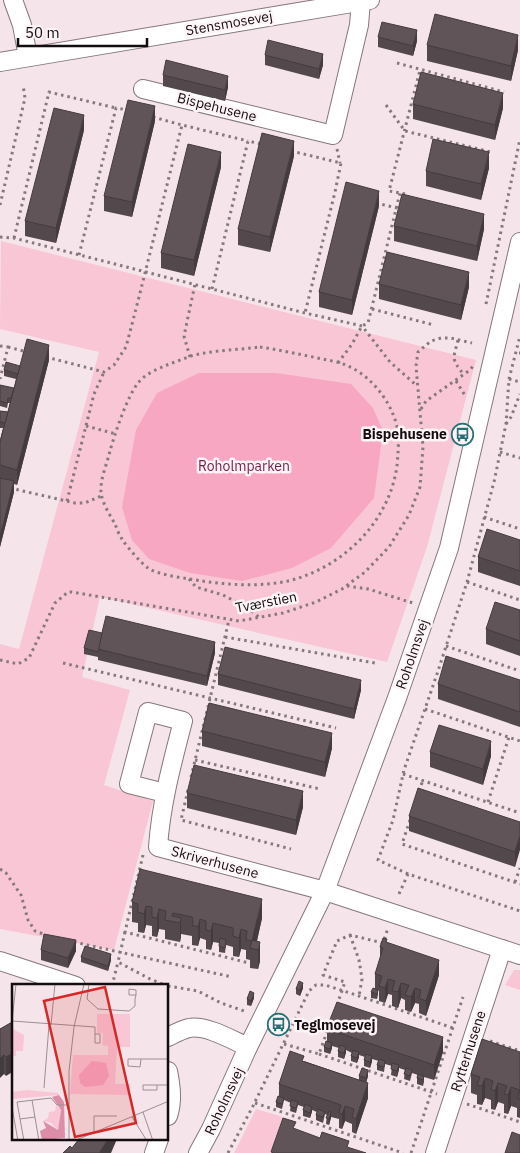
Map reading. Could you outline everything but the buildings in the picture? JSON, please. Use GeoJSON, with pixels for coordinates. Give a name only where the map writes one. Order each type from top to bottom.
{"type":"FeatureCollection","features":[{"type":"Feature","properties":{"kind":"street"},"geometry":{"type":"LineString","coordinates":[[13,0],[22,25],[28,57]]}},
{"type":"Feature","properties":{"kind":"street","name":"Stensmosevej"},"geometry":{"type":"LineString","coordinates":[[0,62],[366,1]]}},
{"type":"Feature","properties":{"kind":"street","name":"Bispehusene"},"geometry":{"type":"LineString","coordinates":[[143,89],[333,135],[366,1]]}},
{"type":"Feature","properties":{"kind":"street","name":"Roholmsvej"},"geometry":{"type":"LineString","coordinates":[[198,1153],[212,1130],[248,1047],[325,891],[397,698],[449,548],[517,274],[520,242]]}},
{"type":"Feature","properties":{"kind":"street","name":"Skriverhusene"},"geometry":{"type":"LineString","coordinates":[[165,793],[129,784],[148,712],[182,721],[165,793],[158,847],[325,891]]}},
{"type":"Feature","properties":{"kind":"street"},"geometry":{"type":"LineString","coordinates":[[325,891],[515,951]]}},
{"type":"Feature","properties":{"kind":"street","name":"Rytterhusene"},"geometry":{"type":"LineString","coordinates":[[435,1153],[473,1035],[515,951]]}},
{"type":"Feature","properties":{"kind":"street"},"geometry":{"type":"LineString","coordinates":[[0,961],[70,984]]}},
{"type":"Feature","properties":{"kind":"street"},"geometry":{"type":"LineString","coordinates":[[169,1036],[190,1028],[204,1029],[248,1047]]}},
{"type":"Feature","properties":{"kind":"street"},"geometry":{"type":"LineString","coordinates":[[169,1077],[171,1088],[169,1112]]}},
{"type":"Feature","properties":{"kind":"street"},"geometry":{"type":"LineString","coordinates":[[154,1153],[159,1140]]}},
{"type":"Feature","properties":{"kind":"path"},"geometry":{"type":"LineString","coordinates":[[397,63],[504,92]]}},
{"type":"Feature","properties":{"kind":"path"},"geometry":{"type":"LineString","coordinates":[[410,196],[389,191],[420,70]]}},
{"type":"Feature","properties":{"kind":"path"},"geometry":{"type":"LineString","coordinates":[[0,205],[25,98],[23,86]]}},
{"type":"Feature","properties":{"kind":"path"},"geometry":{"type":"LineString","coordinates":[[11,238],[49,92],[132,111]]}},
{"type":"Feature","properties":{"kind":"path"},"geometry":{"type":"LineString","coordinates":[[386,105],[405,131],[490,152]]}},
{"type":"Feature","properties":{"kind":"path"},"geometry":{"type":"LineString","coordinates":[[79,255],[116,108]]}},
{"type":"Feature","properties":{"kind":"path"},"geometry":{"type":"LineString","coordinates":[[148,116],[267,146]]}},
{"type":"Feature","properties":{"kind":"path"},"geometry":{"type":"LineString","coordinates":[[67,501],[94,394],[104,372],[114,365],[126,347],[182,125]]}},
{"type":"Feature","properties":{"kind":"path"},"geometry":{"type":"LineString","coordinates":[[486,305],[520,139]]}},
{"type":"Feature","properties":{"kind":"path"},"geometry":{"type":"LineString","coordinates":[[212,289],[248,141]]}},
{"type":"Feature","properties":{"kind":"path"},"geometry":{"type":"LineString","coordinates":[[285,150],[340,163],[335,192],[305,313]]}},
{"type":"Feature","properties":{"kind":"path"},"geometry":{"type":"LineString","coordinates":[[335,192],[344,194]]}},
{"type":"Feature","properties":{"kind":"path"},"geometry":{"type":"LineString","coordinates":[[338,363],[362,326],[368,323],[400,193]]}},
{"type":"Feature","properties":{"kind":"path"},"geometry":{"type":"LineString","coordinates":[[370,201],[397,208]]}},
{"type":"Feature","properties":{"kind":"path"},"geometry":{"type":"LineString","coordinates":[[0,237],[11,238],[362,326],[390,362],[417,386]]}},
{"type":"Feature","properties":{"kind":"path"},"geometry":{"type":"LineString","coordinates":[[190,357],[184,336],[195,284]]}},
{"type":"Feature","properties":{"kind":"path"},"geometry":{"type":"LineString","coordinates":[[372,309],[434,325]]}},
{"type":"Feature","properties":{"kind":"path"},"geometry":{"type":"LineString","coordinates":[[520,336],[509,379],[506,424],[494,482],[467,582],[403,774],[393,820],[378,860],[408,874],[520,911]]}},
{"type":"Feature","properties":{"kind":"path","name":"Tværstien"},"geometry":{"type":"LineString","coordinates":[[0,660],[18,664],[29,658],[55,603],[68,592],[239,621],[283,613],[316,602],[346,585],[364,572],[389,547],[409,515],[420,487],[423,447],[417,386],[416,366],[418,352],[431,341],[441,338],[472,343]]}},
{"type":"Feature","properties":{"kind":"path"},"geometry":{"type":"LineString","coordinates":[[458,340],[453,359],[464,375]]}},
{"type":"Feature","properties":{"kind":"path"},"geometry":{"type":"LineString","coordinates":[[0,346],[34,354]]}},
{"type":"Feature","properties":{"kind":"path"},"geometry":{"type":"LineString","coordinates":[[260,347],[283,350],[347,365],[360,372],[375,386],[388,403],[396,421],[399,440],[395,478],[388,499],[379,516],[362,538],[347,552],[329,564],[288,581],[264,585],[236,585],[153,572],[147,568],[122,540],[101,496],[101,485],[116,434],[130,397],[138,382],[154,370],[190,357],[212,352],[260,347]]}},
{"type":"Feature","properties":{"kind":"path"},"geometry":{"type":"LineString","coordinates":[[0,379],[8,348]]}},
{"type":"Feature","properties":{"kind":"path"},"geometry":{"type":"LineString","coordinates":[[43,356],[104,372]]}},
{"type":"Feature","properties":{"kind":"path"},"geometry":{"type":"LineString","coordinates":[[420,410],[426,400],[470,370],[475,358]]}},
{"type":"Feature","properties":{"kind":"path"},"geometry":{"type":"LineString","coordinates":[[509,379],[520,382]]}},
{"type":"Feature","properties":{"kind":"path"},"geometry":{"type":"LineString","coordinates":[[506,424],[511,417],[520,394]]}},
{"type":"Feature","properties":{"kind":"path"},"geometry":{"type":"LineString","coordinates":[[86,426],[116,434]]}},
{"type":"Feature","properties":{"kind":"path"},"geometry":{"type":"LineString","coordinates":[[500,452],[520,458]]}},
{"type":"Feature","properties":{"kind":"path"},"geometry":{"type":"LineString","coordinates":[[9,488],[67,501],[85,503],[101,496]]}},
{"type":"Feature","properties":{"kind":"path"},"geometry":{"type":"LineString","coordinates":[[484,517],[520,529]]}},
{"type":"Feature","properties":{"kind":"path"},"geometry":{"type":"LineString","coordinates":[[189,579],[196,587],[224,595],[246,607],[260,618]]}},
{"type":"Feature","properties":{"kind":"path"},"geometry":{"type":"LineString","coordinates":[[467,582],[520,600]]}},
{"type":"Feature","properties":{"kind":"path"},"geometry":{"type":"LineString","coordinates":[[346,585],[388,594],[428,609]]}},
{"type":"Feature","properties":{"kind":"path"},"geometry":{"type":"LineString","coordinates":[[229,620],[181,820],[291,848]]}},
{"type":"Feature","properties":{"kind":"path"},"geometry":{"type":"LineString","coordinates":[[225,637],[375,663]]}},
{"type":"Feature","properties":{"kind":"path"},"geometry":{"type":"LineString","coordinates":[[446,646],[520,671]]}},
{"type":"Feature","properties":{"kind":"path"},"geometry":{"type":"LineString","coordinates":[[63,663],[336,728]]}},
{"type":"Feature","properties":{"kind":"path"},"geometry":{"type":"LineString","coordinates":[[425,708],[520,741]]}},
{"type":"Feature","properties":{"kind":"path"},"geometry":{"type":"LineString","coordinates":[[488,802],[508,737]]}},
{"type":"Feature","properties":{"kind":"path"},"geometry":{"type":"LineString","coordinates":[[195,760],[320,789]]}},
{"type":"Feature","properties":{"kind":"path"},"geometry":{"type":"LineString","coordinates":[[403,774],[520,813]]}},
{"type":"Feature","properties":{"kind":"path"},"geometry":{"type":"LineString","coordinates":[[417,798],[423,780]]}},
{"type":"Feature","properties":{"kind":"path"},"geometry":{"type":"LineString","coordinates":[[411,816],[402,844],[520,884]]}},
{"type":"Feature","properties":{"kind":"path"},"geometry":{"type":"LineString","coordinates":[[112,984],[146,847]]}},
{"type":"Feature","properties":{"kind":"path"},"geometry":{"type":"LineString","coordinates":[[515,882],[520,868]]}},
{"type":"Feature","properties":{"kind":"path"},"geometry":{"type":"LineString","coordinates":[[0,869],[6,873],[21,895],[28,920],[35,931],[46,936]]}},
{"type":"Feature","properties":{"kind":"path"},"geometry":{"type":"LineString","coordinates":[[399,894],[408,874]]}},
{"type":"Feature","properties":{"kind":"path"},"geometry":{"type":"LineString","coordinates":[[335,1010],[346,982],[323,975],[337,942],[350,934],[383,944],[388,928]]}},
{"type":"Feature","properties":{"kind":"path"},"geometry":{"type":"LineString","coordinates":[[125,932],[249,964]]}},
{"type":"Feature","properties":{"kind":"path"},"geometry":{"type":"LineString","coordinates":[[350,934],[359,960],[362,979],[359,996]]}},
{"type":"Feature","properties":{"kind":"path"},"geometry":{"type":"LineString","coordinates":[[74,942],[232,977]]}},
{"type":"Feature","properties":{"kind":"path"},"geometry":{"type":"LineString","coordinates":[[118,962],[162,984]]}},
{"type":"Feature","properties":{"kind":"path"},"geometry":{"type":"LineString","coordinates":[[228,1153],[309,992],[316,985],[359,996],[452,1028]]}},
{"type":"Feature","properties":{"kind":"path"},"geometry":{"type":"LineString","coordinates":[[169,986],[198,991],[262,1018]]}},
{"type":"Feature","properties":{"kind":"path"},"geometry":{"type":"LineString","coordinates":[[411,1153],[463,997]]}},
{"type":"Feature","properties":{"kind":"path"},"geometry":{"type":"LineString","coordinates":[[320,1054],[329,1028]]}},
{"type":"Feature","properties":{"kind":"path"},"geometry":{"type":"LineString","coordinates":[[473,1035],[520,1051]]}},
{"type":"Feature","properties":{"kind":"path"},"geometry":{"type":"LineString","coordinates":[[284,1044],[320,1054],[520,1122]]}},
{"type":"Feature","properties":{"kind":"path"},"geometry":{"type":"LineString","coordinates":[[254,1102],[402,1153]]}},
{"type":"Feature","properties":{"kind":"green space","name":"Roholmparken"},"geometry":{"type":"Polygon","coordinates":[[[1,241],[476,360],[427,547],[387,662],[100,597],[82,677],[130,690],[104,785],[153,801],[114,950],[0,929],[0,644],[19,649],[99,352],[0,329],[1,241]]]}},
{"type":"Feature","properties":{"kind":"green space"},"geometry":{"type":"Polygon","coordinates":[[[514,970],[520,970],[520,990],[505,985],[514,970]]]}},
{"type":"Feature","properties":{"kind":"green space"},"geometry":{"type":"Polygon","coordinates":[[[256,1109],[283,1117],[272,1153],[234,1153],[256,1109]]]}},
{"type":"Feature","properties":{"kind":"shaded area"},"geometry":{"type":"Polygon","coordinates":[[[199,373],[276,373],[351,384],[373,408],[383,431],[374,498],[331,548],[292,568],[242,581],[190,573],[149,559],[132,540],[122,507],[136,430],[157,393],[199,373]]]}},
{"type":"Feature","properties":{"kind":"place","name":"Bispehusene"},"geometry":{"type":"Point","coordinates":[463,434]}},
{"type":"Feature","properties":{"kind":"place","name":"Teglmosevej"},"geometry":{"type":"Point","coordinates":[278,1025]}}]}
